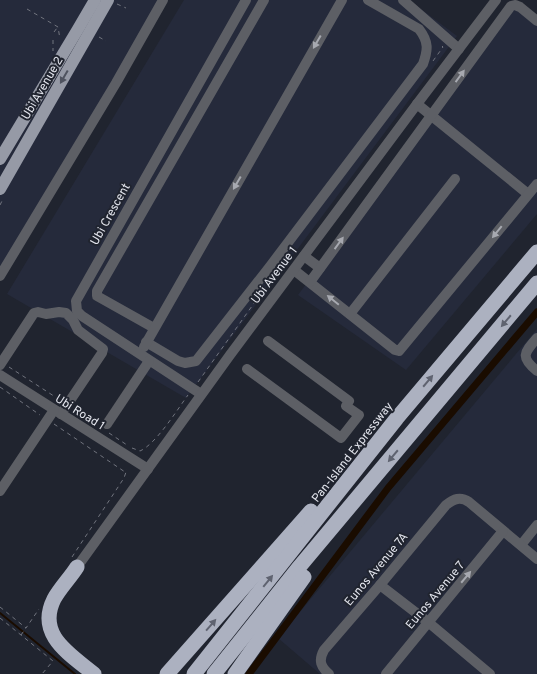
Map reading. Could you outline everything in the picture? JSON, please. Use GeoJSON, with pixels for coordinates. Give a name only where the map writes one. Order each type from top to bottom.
{"type":"FeatureCollection","features":[{"type":"Feature","properties":{"kind":"highway","name":"Pan-Island Expressway"},"geometry":{"type":"LineString","coordinates":[[194,674],[397,418],[537,252]]}},
{"type":"Feature","properties":{"kind":"highway"},"geometry":{"type":"LineString","coordinates":[[214,674],[300,566],[537,284]]}},
{"type":"Feature","properties":{"kind":"highway"},"geometry":{"type":"LineString","coordinates":[[167,674],[334,485],[397,418]]}},
{"type":"Feature","properties":{"kind":"highway"},"geometry":{"type":"LineString","coordinates":[[235,674],[335,537],[338,522]]}},
{"type":"Feature","properties":{"kind":"highway"},"geometry":{"type":"LineString","coordinates":[[75,562],[55,599],[50,612],[50,625],[52,636],[59,644],[94,674]]}},
{"type":"Feature","properties":{"kind":"highway"},"geometry":{"type":"LineString","coordinates":[[163,674],[190,649]]}},
{"type":"Feature","properties":{"kind":"main road","name":"Ubi Avenue 2"},"geometry":{"type":"LineString","coordinates":[[0,159],[95,0]]}},
{"type":"Feature","properties":{"kind":"main road","name":"Ubi Avenue 2"},"geometry":{"type":"LineString","coordinates":[[0,189],[112,2]]}},
{"type":"Feature","properties":{"kind":"street"},"geometry":{"type":"LineString","coordinates":[[0,276],[116,83],[163,0]]}},
{"type":"Feature","properties":{"kind":"street","name":"Ubi Crescent"},"geometry":{"type":"LineString","coordinates":[[197,392],[82,316],[77,312],[76,301],[246,0]]}},
{"type":"Feature","properties":{"kind":"street"},"geometry":{"type":"LineString","coordinates":[[154,328],[97,296],[97,291],[264,0]]}},
{"type":"Feature","properties":{"kind":"street"},"geometry":{"type":"LineString","coordinates":[[139,354],[342,0]]}},
{"type":"Feature","properties":{"kind":"street"},"geometry":{"type":"LineString","coordinates":[[146,342],[185,363],[196,361],[423,64],[427,52],[426,42],[419,29],[368,0]]}},
{"type":"Feature","properties":{"kind":"street"},"geometry":{"type":"LineString","coordinates":[[402,0],[459,49]]}},
{"type":"Feature","properties":{"kind":"street","name":"Ubi Avenue 1"},"geometry":{"type":"LineString","coordinates":[[75,562],[148,469],[197,392],[294,270],[493,2]]}},
{"type":"Feature","properties":{"kind":"street"},"geometry":{"type":"LineString","coordinates":[[310,282],[511,6],[520,7],[537,21]]}},
{"type":"Feature","properties":{"kind":"street"},"geometry":{"type":"LineString","coordinates":[[417,104],[528,194]]}},
{"type":"Feature","properties":{"kind":"street"},"geometry":{"type":"LineString","coordinates":[[350,314],[455,179]]}},
{"type":"Feature","properties":{"kind":"street"},"geometry":{"type":"LineString","coordinates":[[294,270],[395,350],[399,351],[537,184]]}},
{"type":"Feature","properties":{"kind":"street"},"geometry":{"type":"LineString","coordinates":[[304,256],[320,268]]}},
{"type":"Feature","properties":{"kind":"street"},"geometry":{"type":"LineString","coordinates":[[0,366],[34,313],[38,312],[46,314],[59,312],[70,315],[78,330],[103,349],[102,353],[57,412],[47,420],[0,491]]}},
{"type":"Feature","properties":{"kind":"street"},"geometry":{"type":"LineString","coordinates":[[537,338],[526,354],[527,361],[537,371]]}},
{"type":"Feature","properties":{"kind":"street"},"geometry":{"type":"LineString","coordinates":[[247,369],[341,438],[359,415],[346,406],[349,402],[268,341]]}},
{"type":"Feature","properties":{"kind":"street"},"geometry":{"type":"LineString","coordinates":[[107,424],[149,361]]}},
{"type":"Feature","properties":{"kind":"street","name":"Ubi Road 1"},"geometry":{"type":"LineString","coordinates":[[0,375],[148,469]]}},
{"type":"Feature","properties":{"kind":"street","name":"Eunos Avenue 7A"},"geometry":{"type":"LineString","coordinates":[[329,674],[322,666],[320,660],[324,650],[446,505],[456,499],[465,500],[503,531]]}},
{"type":"Feature","properties":{"kind":"street"},"geometry":{"type":"LineString","coordinates":[[521,545],[537,525]]}},
{"type":"Feature","properties":{"kind":"street"},"geometry":{"type":"LineString","coordinates":[[503,531],[537,559]]}},
{"type":"Feature","properties":{"kind":"street","name":"Eunos Avenue 7"},"geometry":{"type":"LineString","coordinates":[[386,674],[503,531]]}},
{"type":"Feature","properties":{"kind":"street"},"geometry":{"type":"LineString","coordinates":[[380,585],[490,674]]}},
{"type":"Feature","properties":{"kind":"path"},"geometry":{"type":"LineString","coordinates":[[112,2],[126,8]]}},
{"type":"Feature","properties":{"kind":"path"},"geometry":{"type":"LineString","coordinates":[[27,9],[58,27]]}},
{"type":"Feature","properties":{"kind":"path"},"geometry":{"type":"LineString","coordinates":[[54,32],[58,27]]}},
{"type":"Feature","properties":{"kind":"path"},"geometry":{"type":"LineString","coordinates":[[58,27],[60,42]]}},
{"type":"Feature","properties":{"kind":"path"},"geometry":{"type":"LineString","coordinates":[[98,37],[106,42]]}},
{"type":"Feature","properties":{"kind":"path"},"geometry":{"type":"LineString","coordinates":[[53,40],[54,54]]}},
{"type":"Feature","properties":{"kind":"path"},"geometry":{"type":"LineString","coordinates":[[140,451],[146,449],[197,392],[267,285]]}},
{"type":"Feature","properties":{"kind":"path"},"geometry":{"type":"LineString","coordinates":[[0,387],[125,472]]}},
{"type":"Feature","properties":{"kind":"path"},"geometry":{"type":"LineString","coordinates":[[75,562],[124,478],[127,469]]}},
{"type":"Feature","properties":{"kind":"path"},"geometry":{"type":"LineString","coordinates":[[20,635],[42,604]]}},
{"type":"Feature","properties":{"kind":"path"},"geometry":{"type":"LineString","coordinates":[[0,607],[26,628]]}},
{"type":"Feature","properties":{"kind":"path"},"geometry":{"type":"LineString","coordinates":[[0,618],[53,661],[42,674]]}},
{"type":"Feature","properties":{"kind":"shaded area"},"geometry":{"type":"Polygon","coordinates":[[[0,0],[168,0],[0,279],[0,0]]]}},
{"type":"Feature","properties":{"kind":"shaded area"},"geometry":{"type":"Polygon","coordinates":[[[184,0],[409,0],[457,36],[186,398],[7,294],[184,0]]]}},
{"type":"Feature","properties":{"kind":"shaded area"},"geometry":{"type":"Polygon","coordinates":[[[518,1],[537,17],[537,214],[406,370],[298,295],[518,1]]]}},
{"type":"Feature","properties":{"kind":"shaded area"},"geometry":{"type":"Polygon","coordinates":[[[537,329],[537,674],[320,674],[278,638],[537,329]]]}},
{"type":"Feature","properties":{"kind":"waterway"},"geometry":{"type":"LineString","coordinates":[[249,674],[388,488],[537,312]]}},
{"type":"Feature","properties":{"kind":"waterway"},"geometry":{"type":"LineString","coordinates":[[0,613],[75,674]]}}]}
